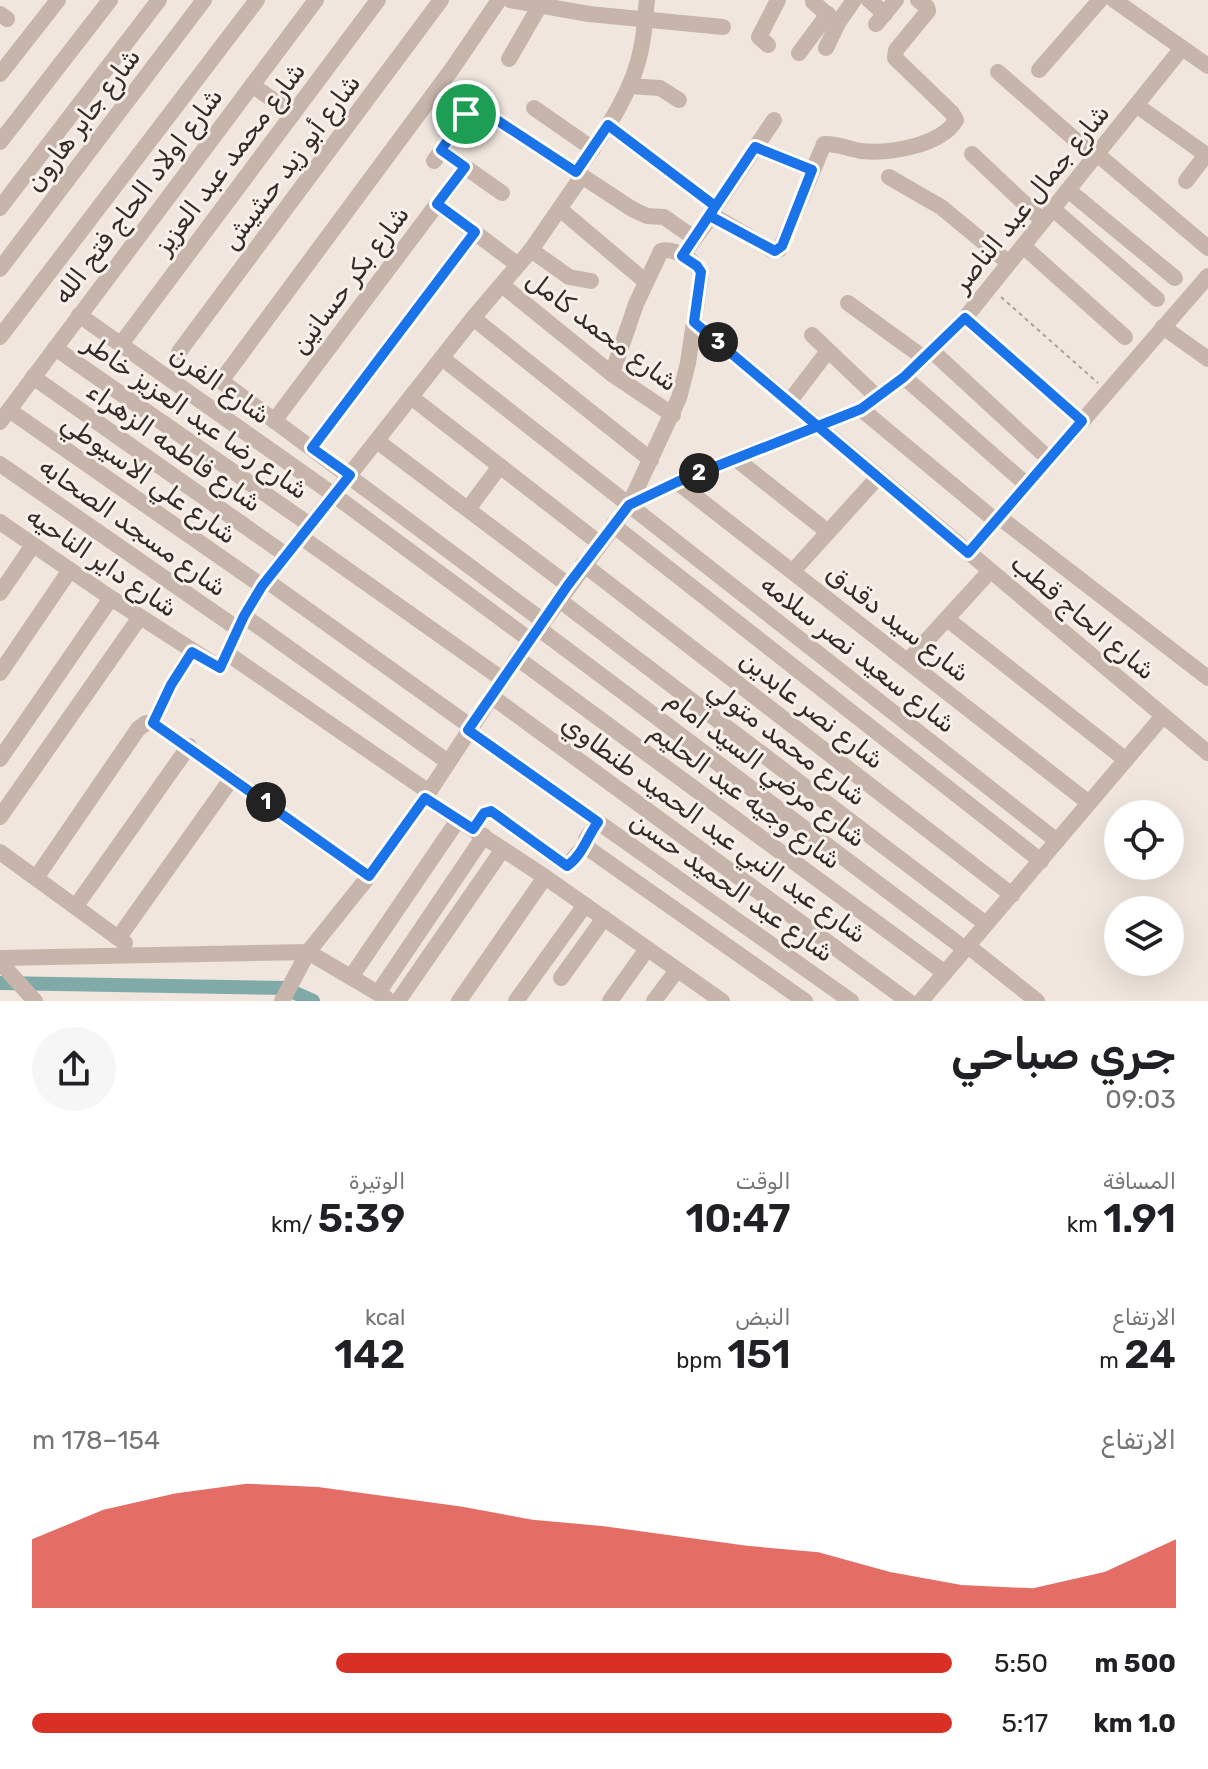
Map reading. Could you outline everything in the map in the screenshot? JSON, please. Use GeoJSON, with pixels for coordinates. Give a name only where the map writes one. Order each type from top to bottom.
{"type":"FeatureCollection","features":[{"type":"Feature","properties":{"kind":"street"},"geometry":{"type":"LineString","coordinates":[[0,74],[58,0]]}},
{"type":"Feature","properties":{"kind":"street"},"geometry":{"type":"LineString","coordinates":[[0,142],[110,0]]}},
{"type":"Feature","properties":{"kind":"street"},"geometry":{"type":"LineString","coordinates":[[0,208],[159,0]]}},
{"type":"Feature","properties":{"kind":"street","name":"شارع جابر هارون"},"geometry":{"type":"LineString","coordinates":[[0,269],[204,0]]}},
{"type":"Feature","properties":{"kind":"street"},"geometry":{"type":"LineString","coordinates":[[0,337],[257,0]]}},
{"type":"Feature","properties":{"kind":"street","name":"شارع اولاد الحاج فتح الله"},"geometry":{"type":"LineString","coordinates":[[4,416],[316,0]]}},
{"type":"Feature","properties":{"kind":"street","name":"شارع محمد عبد العزيز"},"geometry":{"type":"LineString","coordinates":[[121,344],[378,0]]}},
{"type":"Feature","properties":{"kind":"street","name":"شارع أبو زيد حشيش"},"geometry":{"type":"LineString","coordinates":[[179,352],[441,0]]}},
{"type":"Feature","properties":{"kind":"street"},"geometry":{"type":"LineString","coordinates":[[499,0],[452,69],[221,378],[222,383],[350,475],[537,630]]}},
{"type":"Feature","properties":{"kind":"street"},"geometry":{"type":"LineString","coordinates":[[510,0],[645,20],[723,27]]}},
{"type":"Feature","properties":{"kind":"street"},"geometry":{"type":"LineString","coordinates":[[647,0],[642,45],[629,86],[561,210],[264,584],[241,623],[228,654],[722,1001]]}},
{"type":"Feature","properties":{"kind":"street"},"geometry":{"type":"LineString","coordinates":[[768,45],[759,37],[778,0]]}},
{"type":"Feature","properties":{"kind":"street"},"geometry":{"type":"LineString","coordinates":[[799,53],[854,0]]}},
{"type":"Feature","properties":{"kind":"street"},"geometry":{"type":"LineString","coordinates":[[869,0],[880,19],[896,0]]}},
{"type":"Feature","properties":{"kind":"street"},"geometry":{"type":"LineString","coordinates":[[608,125],[713,211],[772,250],[777,250],[782,246],[822,146],[826,143],[858,151],[896,151],[932,138],[954,124],[956,120],[952,113],[895,58],[896,50],[928,11],[918,0]]}},
{"type":"Feature","properties":{"kind":"street"},"geometry":{"type":"LineString","coordinates":[[1039,70],[1100,0]]}},
{"type":"Feature","properties":{"kind":"street"},"geometry":{"type":"LineString","coordinates":[[1114,0],[1208,66]]}},
{"type":"Feature","properties":{"kind":"street"},"geometry":{"type":"LineString","coordinates":[[813,2],[833,19]]}},
{"type":"Feature","properties":{"kind":"street"},"geometry":{"type":"LineString","coordinates":[[509,59],[533,4]]}},
{"type":"Feature","properties":{"kind":"street"},"geometry":{"type":"LineString","coordinates":[[826,48],[833,19]]}},
{"type":"Feature","properties":{"kind":"street","name":"شارع جمال عبد الناصر"},"geometry":{"type":"LineString","coordinates":[[285,996],[308,952],[369,876],[427,795],[502,679],[629,505],[677,482],[861,409],[904,377],[965,318],[1182,48]]}},
{"type":"Feature","properties":{"kind":"street"},"geometry":{"type":"LineString","coordinates":[[998,72],[1208,248]]}},
{"type":"Feature","properties":{"kind":"street"},"geometry":{"type":"LineString","coordinates":[[252,85],[293,114]]}},
{"type":"Feature","properties":{"kind":"street"},"geometry":{"type":"LineString","coordinates":[[629,86],[656,86],[679,100]]}},
{"type":"Feature","properties":{"kind":"street"},"geometry":{"type":"LineString","coordinates":[[1136,105],[1207,155],[1186,181]]}},
{"type":"Feature","properties":{"kind":"street"},"geometry":{"type":"LineString","coordinates":[[502,193],[465,167],[438,156],[469,111],[476,108],[632,209],[647,216],[664,217],[694,238]]}},
{"type":"Feature","properties":{"kind":"street"},"geometry":{"type":"LineString","coordinates":[[534,108],[593,149]]}},
{"type":"Feature","properties":{"kind":"street"},"geometry":{"type":"LineString","coordinates":[[682,256],[774,120]]}},
{"type":"Feature","properties":{"kind":"street"},"geometry":{"type":"LineString","coordinates":[[755,147],[812,170]]}},
{"type":"Feature","properties":{"kind":"street"},"geometry":{"type":"LineString","coordinates":[[972,154],[1157,299]]}},
{"type":"Feature","properties":{"kind":"street","name":"شارع بكر حسانين"},"geometry":{"type":"LineString","coordinates":[[274,421],[465,167]]}},
{"type":"Feature","properties":{"kind":"street"},"geometry":{"type":"LineString","coordinates":[[889,177],[941,207],[1009,263]]}},
{"type":"Feature","properties":{"kind":"street"},"geometry":{"type":"LineString","coordinates":[[1068,190],[1175,278]]}},
{"type":"Feature","properties":{"kind":"street"},"geometry":{"type":"LineString","coordinates":[[437,204],[518,265]]}},
{"type":"Feature","properties":{"kind":"street"},"geometry":{"type":"LineString","coordinates":[[561,210],[646,282]]}},
{"type":"Feature","properties":{"kind":"street"},"geometry":{"type":"LineString","coordinates":[[312,448],[475,232]]}},
{"type":"Feature","properties":{"kind":"street"},"geometry":{"type":"LineString","coordinates":[[1023,246],[1125,337]]}},
{"type":"Feature","properties":{"kind":"street"},"geometry":{"type":"LineString","coordinates":[[612,374],[646,282],[661,251],[668,249],[697,266],[701,272],[684,381],[673,415],[629,505]]}},
{"type":"Feature","properties":{"kind":"street"},"geometry":{"type":"LineString","coordinates":[[531,250],[569,277],[591,281]]}},
{"type":"Feature","properties":{"kind":"street","name":"شارع محمد كامل"},"geometry":{"type":"LineString","coordinates":[[502,285],[612,374],[673,415]]}},
{"type":"Feature","properties":{"kind":"street"},"geometry":{"type":"LineString","coordinates":[[968,553],[1163,327],[1204,286]]}},
{"type":"Feature","properties":{"kind":"street"},"geometry":{"type":"LineString","coordinates":[[848,303],[928,354],[1049,459]]}},
{"type":"Feature","properties":{"kind":"street","name":"شارع الفرن"},"geometry":{"type":"LineString","coordinates":[[79,315],[334,495],[537,630]]}},
{"type":"Feature","properties":{"kind":"street"},"geometry":{"type":"LineString","coordinates":[[473,318],[651,460]]}},
{"type":"Feature","properties":{"kind":"street"},"geometry":{"type":"LineString","coordinates":[[965,318],[1082,421]]}},
{"type":"Feature","properties":{"kind":"street","name":"شارع الحاج قطب"},"geometry":{"type":"LineString","coordinates":[[694,322],[1208,753]]}},
{"type":"Feature","properties":{"kind":"street"},"geometry":{"type":"LineString","coordinates":[[1163,327],[1208,359]]}},
{"type":"Feature","properties":{"kind":"street"},"geometry":{"type":"LineString","coordinates":[[812,335],[877,397]]}},
{"type":"Feature","properties":{"kind":"street","name":"شارع رضا عبد العزيز خاطر"},"geometry":{"type":"LineString","coordinates":[[55,348],[502,679]]}},
{"type":"Feature","properties":{"kind":"street"},"geometry":{"type":"LineString","coordinates":[[789,402],[828,351]]}},
{"type":"Feature","properties":{"kind":"street","name":"شارع سعيد نصر سلامه"},"geometry":{"type":"LineString","coordinates":[[442,358],[1057,841]]}},
{"type":"Feature","properties":{"kind":"street","name":"شارع فاطمه الزهراء"},"geometry":{"type":"LineString","coordinates":[[33,377],[286,555]]}},
{"type":"Feature","properties":{"kind":"street"},"geometry":{"type":"LineString","coordinates":[[904,377],[1027,485]]}},
{"type":"Feature","properties":{"kind":"street"},"geometry":{"type":"LineString","coordinates":[[411,397],[599,543]]}},
{"type":"Feature","properties":{"kind":"street"},"geometry":{"type":"LineString","coordinates":[[861,409],[997,519],[1208,678]]}},
{"type":"Feature","properties":{"kind":"street","name":"شارع علي الاسيوطي"},"geometry":{"type":"LineString","coordinates":[[4,416],[264,584],[469,728]]}},
{"type":"Feature","properties":{"kind":"street","name":"شارع محمد متولي"},"geometry":{"type":"LineString","coordinates":[[377,441],[468,509],[563,592],[986,924]]}},
{"type":"Feature","properties":{"kind":"street"},"geometry":{"type":"LineString","coordinates":[[736,459],[828,532]]}},
{"type":"Feature","properties":{"kind":"street","name":"شارع مسجد الصحابه"},"geometry":{"type":"LineString","coordinates":[[0,464],[448,762]]}},
{"type":"Feature","properties":{"kind":"street"},"geometry":{"type":"LineString","coordinates":[[468,509],[500,466]]}},
{"type":"Feature","properties":{"kind":"street"},"geometry":{"type":"LineString","coordinates":[[793,571],[878,477]]}},
{"type":"Feature","properties":{"kind":"street","name":"شارع سيد دقدق"},"geometry":{"type":"LineString","coordinates":[[677,482],[1089,803]]}},
{"type":"Feature","properties":{"kind":"street","name":"شارع داير الناحيه"},"geometry":{"type":"LineString","coordinates":[[0,522],[217,668],[228,654]]}},
{"type":"Feature","properties":{"kind":"street"},"geometry":{"type":"LineString","coordinates":[[613,525],[1041,861]]}},
{"type":"Feature","properties":{"kind":"street"},"geometry":{"type":"LineString","coordinates":[[0,593],[33,545]]}},
{"type":"Feature","properties":{"kind":"street","name":"شارع نصر عابدين"},"geometry":{"type":"LineString","coordinates":[[583,564],[1012,895]]}},
{"type":"Feature","properties":{"kind":"street"},"geometry":{"type":"LineString","coordinates":[[0,673],[70,570]]}},
{"type":"Feature","properties":{"kind":"street"},"geometry":{"type":"LineString","coordinates":[[908,661],[990,571]]}},
{"type":"Feature","properties":{"kind":"street"},"geometry":{"type":"LineString","coordinates":[[0,759],[111,598]]}},
{"type":"Feature","properties":{"kind":"street"},"geometry":{"type":"LineString","coordinates":[[0,817],[140,617]]}},
{"type":"Feature","properties":{"kind":"street"},"geometry":{"type":"LineString","coordinates":[[947,619],[1126,760]]}},
{"type":"Feature","properties":{"kind":"street","name":"شارع مرضي السيد امام"},"geometry":{"type":"LineString","coordinates":[[537,630],[1037,1001]]}},
{"type":"Feature","properties":{"kind":"street"},"geometry":{"type":"LineString","coordinates":[[153,723],[171,685],[192,652]]}},
{"type":"Feature","properties":{"kind":"street","name":"شارع وجيه عبد الحليم"},"geometry":{"type":"LineString","coordinates":[[517,658],[945,973]]}},
{"type":"Feature","properties":{"kind":"street","name":"شارع عبد النبي عبد الحميد طنطاوي"},"geometry":{"type":"LineString","coordinates":[[491,696],[908,1001]]}},
{"type":"Feature","properties":{"kind":"street"},"geometry":{"type":"LineString","coordinates":[[921,1001],[1163,716]]}},
{"type":"Feature","properties":{"kind":"street"},"geometry":{"type":"LineString","coordinates":[[36,878],[138,729],[146,723],[153,723],[189,746],[369,876]]}},
{"type":"Feature","properties":{"kind":"street","name":"شارع عبد الحميد حسن"},"geometry":{"type":"LineString","coordinates":[[469,728],[851,1001]]}},
{"type":"Feature","properties":{"kind":"street"},"geometry":{"type":"LineString","coordinates":[[76,906],[189,746]]}},
{"type":"Feature","properties":{"kind":"street"},"geometry":{"type":"LineString","coordinates":[[119,937],[232,778]]}},
{"type":"Feature","properties":{"kind":"street"},"geometry":{"type":"LineString","coordinates":[[351,977],[484,813],[491,811],[567,866],[586,844],[598,822]]}},
{"type":"Feature","properties":{"kind":"street"},"geometry":{"type":"LineString","coordinates":[[0,960],[134,953],[308,952],[385,997],[472,828]]}},
{"type":"Feature","properties":{"kind":"street"},"geometry":{"type":"LineString","coordinates":[[586,844],[805,1001]]}},
{"type":"Feature","properties":{"kind":"street"},"geometry":{"type":"LineString","coordinates":[[398,1001],[503,849]]}},
{"type":"Feature","properties":{"kind":"street"},"geometry":{"type":"LineString","coordinates":[[0,852],[119,937],[134,953]]}},
{"type":"Feature","properties":{"kind":"street"},"geometry":{"type":"LineString","coordinates":[[459,1001],[545,877]]}},
{"type":"Feature","properties":{"kind":"street"},"geometry":{"type":"LineString","coordinates":[[516,1001],[585,905]]}},
{"type":"Feature","properties":{"kind":"street"},"geometry":{"type":"LineString","coordinates":[[561,978],[604,918]]}},
{"type":"Feature","properties":{"kind":"street"},"geometry":{"type":"LineString","coordinates":[[610,1001],[647,949]]}},
{"type":"Feature","properties":{"kind":"street"},"geometry":{"type":"LineString","coordinates":[[0,960],[30,996]]}},
{"type":"Feature","properties":{"kind":"street"},"geometry":{"type":"LineString","coordinates":[[654,1001],[677,970]]}},
{"type":"Feature","properties":{"kind":"street"},"geometry":{"type":"LineString","coordinates":[[285,996],[302,1001]]}},
{"type":"Feature","properties":{"kind":"path"},"geometry":{"type":"LineString","coordinates":[[990,287],[1108,391]]}},
{"type":"Feature","properties":{"kind":"waterway"},"geometry":{"type":"LineString","coordinates":[[0,983],[284,988],[313,1001]]}},
{"type":"Feature","properties":{"kind":"route"},"geometry":{"type":"LineString","coordinates":[[466,114],[441,150],[465,167],[437,204],[475,232],[312,448],[350,475],[262,586],[220,668],[192,652],[171,685],[153,723],[369,876],[425,798],[473,829],[484,813],[491,811],[567,866],[586,844],[598,822],[468,730],[583,564],[629,505],[677,482],[817,426],[861,409],[904,377],[965,318],[1082,421],[968,553],[817,426],[694,322],[701,272],[682,256],[710,216],[755,147],[812,170],[782,246],[775,251],[710,216],[715,206],[608,125],[576,172],[480,109],[472,109],[466,114]]}}]}
